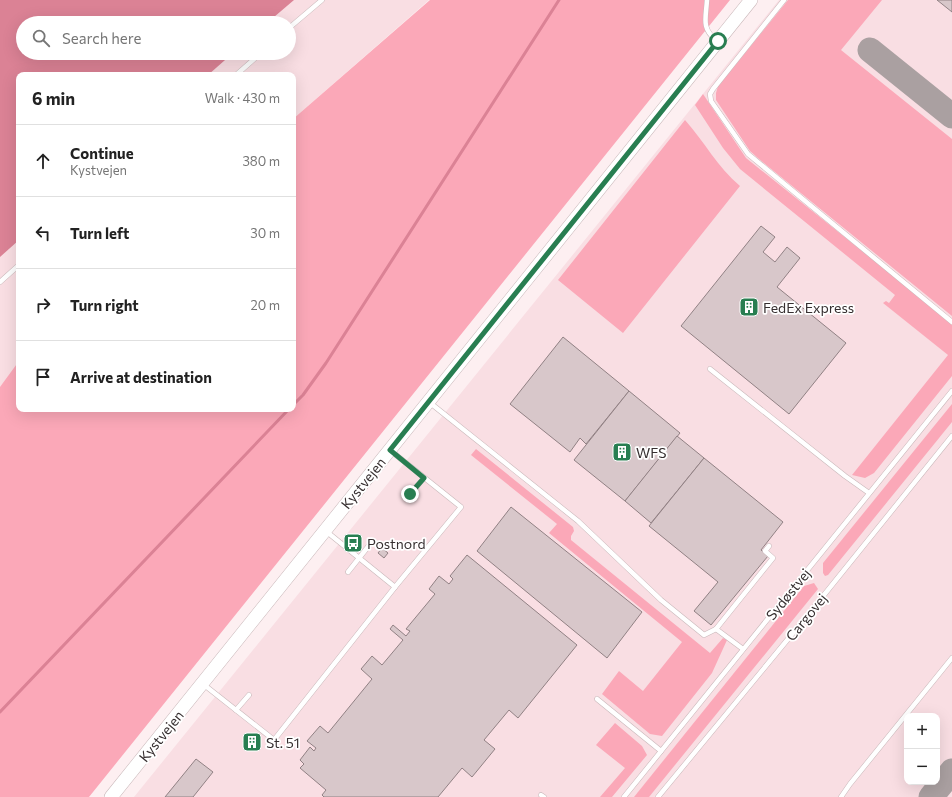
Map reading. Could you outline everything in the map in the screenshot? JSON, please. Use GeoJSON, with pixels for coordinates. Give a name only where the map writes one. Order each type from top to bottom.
{"type":"FeatureCollection","features":[{"type":"Feature","properties":{"kind":"street","name":"Kystvejen"},"geometry":{"type":"LineString","coordinates":[[112,797],[751,0]]}},
{"type":"Feature","properties":{"kind":"lane"},"geometry":{"type":"LineString","coordinates":[[296,22],[322,0]]}},
{"type":"Feature","properties":{"kind":"lane"},"geometry":{"type":"LineString","coordinates":[[707,0],[706,28],[709,34],[718,41]]}},
{"type":"Feature","properties":{"kind":"lane"},"geometry":{"type":"LineString","coordinates":[[784,0],[711,91],[711,101],[748,154],[952,322]]}},
{"type":"Feature","properties":{"kind":"lane"},"geometry":{"type":"LineString","coordinates":[[239,72],[253,60]]}},
{"type":"Feature","properties":{"kind":"lane"},"geometry":{"type":"LineString","coordinates":[[0,282],[16,268]]}},
{"type":"Feature","properties":{"kind":"lane"},"geometry":{"type":"LineString","coordinates":[[710,368],[844,476],[869,493]]}},
{"type":"Feature","properties":{"kind":"lane","name":"Sydøstvej"},"geometry":{"type":"LineString","coordinates":[[624,797],[952,391]]}},
{"type":"Feature","properties":{"kind":"lane"},"geometry":{"type":"LineString","coordinates":[[428,402],[578,521],[661,600],[704,635],[716,629],[773,558],[765,551],[769,546]]}},
{"type":"Feature","properties":{"kind":"lane","name":"Cargovej"},"geometry":{"type":"LineString","coordinates":[[658,797],[807,616],[952,436]]}},
{"type":"Feature","properties":{"kind":"lane"},"geometry":{"type":"LineString","coordinates":[[203,684],[274,740],[395,587],[461,507],[390,450]]}},
{"type":"Feature","properties":{"kind":"lane"},"geometry":{"type":"LineString","coordinates":[[410,494],[424,478]]}},
{"type":"Feature","properties":{"kind":"lane"},"geometry":{"type":"LineString","coordinates":[[325,530],[395,587]]}},
{"type":"Feature","properties":{"kind":"lane"},"geometry":{"type":"LineString","coordinates":[[348,572],[371,544]]}},
{"type":"Feature","properties":{"kind":"lane"},"geometry":{"type":"LineString","coordinates":[[716,629],[743,649]]}},
{"type":"Feature","properties":{"kind":"lane"},"geometry":{"type":"LineString","coordinates":[[842,797],[850,784],[952,658]]}},
{"type":"Feature","properties":{"kind":"lane"},"geometry":{"type":"LineString","coordinates":[[236,710],[249,694]]}},
{"type":"Feature","properties":{"kind":"lane"},"geometry":{"type":"LineString","coordinates":[[598,699],[661,751]]}},
{"type":"Feature","properties":{"kind":"shaded area"},"geometry":{"type":"Polygon","coordinates":[[[0,0],[294,0],[275,16],[16,16],[16,60],[225,60],[211,72],[16,72],[16,243],[0,257],[0,0]]]}},
{"type":"Feature","properties":{"kind":"shaded area"},"geometry":{"type":"Polygon","coordinates":[[[293,0],[429,0],[296,116],[296,72],[210,72],[224,60],[296,60],[296,16],[274,16],[293,0]]]}},
{"type":"Feature","properties":{"kind":"shaded area"},"geometry":{"type":"Polygon","coordinates":[[[430,0],[730,0],[89,797],[0,797],[0,387],[16,365],[16,412],[296,412],[296,116],[430,0]]]}},
{"type":"Feature","properties":{"kind":"shaded area"},"geometry":{"type":"Polygon","coordinates":[[[779,0],[952,0],[952,797],[134,797],[779,0]]]}},
{"type":"Feature","properties":{"kind":"shaded area"},"geometry":{"type":"Polygon","coordinates":[[[788,0],[882,0],[841,50],[952,139],[952,316],[750,151],[716,100],[718,86],[788,0]]]}},
{"type":"Feature","properties":{"kind":"shaded area"},"geometry":{"type":"Polygon","coordinates":[[[703,94],[746,158],[952,323],[952,376],[874,473],[865,478],[852,475],[948,355],[883,303],[886,301],[889,303],[895,295],[740,169],[723,148],[695,105],[703,94]]]}},
{"type":"Feature","properties":{"kind":"shaded area"},"geometry":{"type":"Polygon","coordinates":[[[685,120],[718,163],[740,186],[623,333],[558,280],[685,120]]]}},
{"type":"Feature","properties":{"kind":"shaded area"},"geometry":{"type":"Polygon","coordinates":[[[16,241],[16,412],[18,412],[0,447],[0,255],[16,241]]]}},
{"type":"Feature","properties":{"kind":"shaded area"},"geometry":{"type":"Polygon","coordinates":[[[952,404],[952,422],[828,575],[825,576],[823,573],[823,563],[952,404]]]}},
{"type":"Feature","properties":{"kind":"shaded area"},"geometry":{"type":"Polygon","coordinates":[[[476,449],[573,527],[574,531],[571,536],[571,540],[710,653],[723,638],[727,640],[712,673],[662,736],[650,734],[602,694],[619,671],[643,691],[682,642],[549,533],[557,524],[471,455],[476,449]]]}},
{"type":"Feature","properties":{"kind":"shaded area"},"geometry":{"type":"Polygon","coordinates":[[[814,583],[818,589],[649,797],[634,797],[804,586],[814,583]]]}},
{"type":"Feature","properties":{"kind":"shaded area"},"geometry":{"type":"Polygon","coordinates":[[[615,723],[642,746],[647,755],[612,797],[600,797],[625,768],[596,745],[615,723]]]}},
{"type":"Feature","properties":{"kind":"building"},"geometry":{"type":"Polygon","coordinates":[[[937,0],[952,0],[952,12],[937,0]]]}},
{"type":"Feature","properties":{"kind":"building","name":"FedEx Express"},"geometry":{"type":"Polygon","coordinates":[[[761,226],[775,237],[763,252],[775,262],[787,247],[800,258],[777,287],[846,343],[789,414],[681,326],[761,226]]]}},
{"type":"Feature","properties":{"kind":"building"},"geometry":{"type":"Polygon","coordinates":[[[563,337],[629,391],[586,444],[580,438],[570,452],[510,404],[563,337]]]}},
{"type":"Feature","properties":{"kind":"building","name":"WFS"},"geometry":{"type":"Polygon","coordinates":[[[629,391],[680,433],[625,501],[574,460],[629,391]]]}},
{"type":"Feature","properties":{"kind":"building"},"geometry":{"type":"Polygon","coordinates":[[[677,436],[704,458],[651,523],[625,501],[677,436]]]}},
{"type":"Feature","properties":{"kind":"building"},"geometry":{"type":"Polygon","coordinates":[[[704,458],[783,522],[761,550],[768,556],[711,625],[694,611],[718,582],[649,526],[704,458]]]}},
{"type":"Feature","properties":{"kind":"building"},"geometry":{"type":"Polygon","coordinates":[[[511,507],[642,612],[607,658],[477,551],[511,507]]]}},
{"type":"Feature","properties":{"kind":"building"},"geometry":{"type":"Polygon","coordinates":[[[382,548],[388,553],[384,558],[378,553],[382,548]]]}},
{"type":"Feature","properties":{"kind":"building"},"geometry":{"type":"Polygon","coordinates":[[[467,555],[577,645],[518,718],[509,710],[484,740],[495,749],[472,777],[462,768],[438,797],[324,797],[322,795],[326,790],[300,768],[304,764],[300,760],[310,747],[314,751],[316,748],[307,741],[320,726],[328,733],[372,679],[361,669],[372,656],[382,665],[403,640],[390,629],[393,625],[406,636],[410,631],[406,629],[435,594],[429,589],[439,576],[449,584],[453,579],[450,576],[467,555]]]}},
{"type":"Feature","properties":{"kind":"building","name":"St. 51"},"geometry":{"type":"Polygon","coordinates":[[[250,733],[260,742],[253,750],[243,742],[250,733]]]}},
{"type":"Feature","properties":{"kind":"building"},"geometry":{"type":"Polygon","coordinates":[[[196,759],[213,772],[193,797],[165,797],[196,759]]]}},
{"type":"Feature","properties":{"kind":"waterway"},"geometry":{"type":"LineString","coordinates":[[296,402],[303,395],[326,363],[559,0]]}},
{"type":"Feature","properties":{"kind":"waterway"},"geometry":{"type":"LineString","coordinates":[[0,712],[286,412]]}},
{"type":"Feature","properties":{"kind":"taxiway"},"geometry":{"type":"LineString","coordinates":[[870,50],[952,116]]}},
{"type":"Feature","properties":{"kind":"taxiway"},"geometry":{"type":"LineString","coordinates":[[931,797],[952,771]]}},
{"type":"Feature","properties":{"kind":"place","name":"FedEx Express"},"geometry":{"type":"Point","coordinates":[749,307]}},
{"type":"Feature","properties":{"kind":"place","name":"WFS"},"geometry":{"type":"Point","coordinates":[622,452]}},
{"type":"Feature","properties":{"kind":"place","name":"Postnord"},"geometry":{"type":"Point","coordinates":[353,543]}},
{"type":"Feature","properties":{"kind":"place","name":"St. 51"},"geometry":{"type":"Point","coordinates":[252,742]}},
{"type":"Feature","properties":{"kind":"route"},"geometry":{"type":"LineString","coordinates":[[410,494],[424,478],[390,450],[718,41]]}}]}
